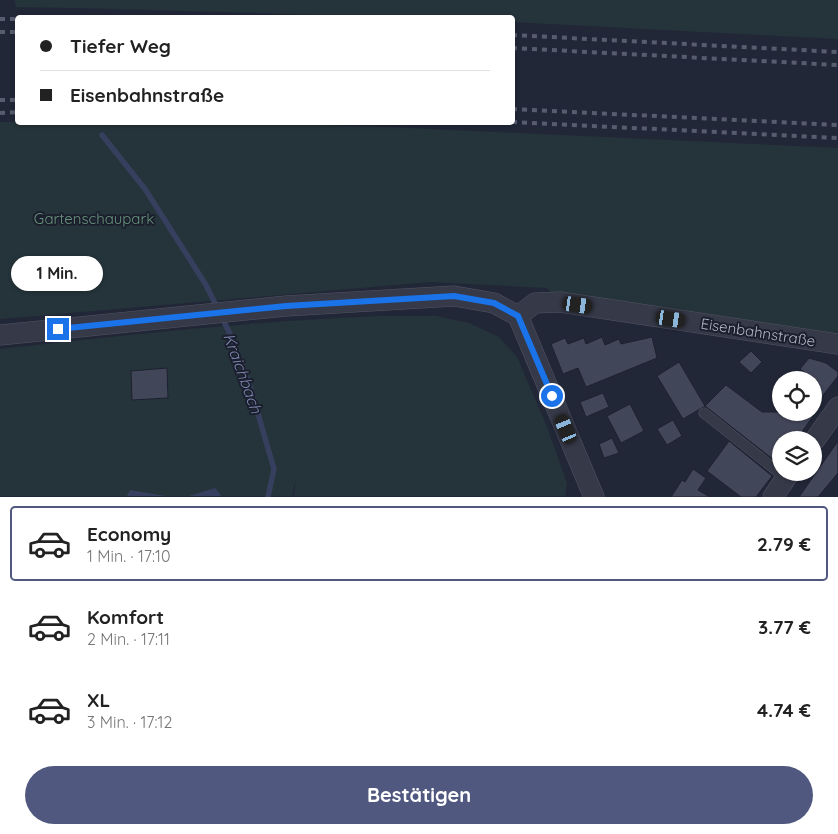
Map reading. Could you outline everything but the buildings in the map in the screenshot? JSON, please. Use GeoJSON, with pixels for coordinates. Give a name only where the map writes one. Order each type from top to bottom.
{"type":"FeatureCollection","features":[{"type":"Feature","properties":{"kind":"street"},"geometry":{"type":"LineString","coordinates":[[0,335],[248,310],[454,296],[494,303],[518,316],[594,496]]}},
{"type":"Feature","properties":{"kind":"street","name":"Eisenbahnstraße"},"geometry":{"type":"LineString","coordinates":[[518,316],[535,302],[560,302],[838,344]]}},
{"type":"Feature","properties":{"kind":"street"},"geometry":{"type":"LineString","coordinates":[[821,431],[838,407]]}},
{"type":"Feature","properties":{"kind":"street"},"geometry":{"type":"LineString","coordinates":[[773,496],[784,481]]}},
{"type":"Feature","properties":{"kind":"lane"},"geometry":{"type":"LineString","coordinates":[[704,413],[772,463]]}},
{"type":"Feature","properties":{"kind":"green space"},"geometry":{"type":"Polygon","coordinates":[[[14,0],[838,0],[838,39],[515,22],[515,15],[317,15],[16,7],[14,0]]]}},
{"type":"Feature","properties":{"kind":"green space","name":"Gartenschaupark"},"geometry":{"type":"Polygon","coordinates":[[[0,122],[15,122],[15,125],[323,125],[389,127],[838,148],[838,338],[560,302],[547,288],[430,282],[0,319],[0,122]]]}},
{"type":"Feature","properties":{"kind":"green space"},"geometry":{"type":"Polygon","coordinates":[[[382,316],[436,316],[469,323],[499,337],[517,357],[547,427],[567,483],[565,496],[294,496],[296,478],[292,496],[0,496],[0,349],[238,325],[382,316]]]}},
{"type":"Feature","properties":{"kind":"water"},"geometry":{"type":"Polygon","coordinates":[[[215,488],[221,495],[220,496],[189,496],[215,488]]]}},
{"type":"Feature","properties":{"kind":"water"},"geometry":{"type":"Polygon","coordinates":[[[130,490],[166,496],[127,496],[130,490]]]}},
{"type":"Feature","properties":{"kind":"waterway","name":"Kraichbach"},"geometry":{"type":"LineString","coordinates":[[102,135],[145,189],[206,285],[230,334],[250,386],[274,469],[268,497]]}},
{"type":"Feature","properties":{"kind":"railway"},"geometry":{"type":"LineString","coordinates":[[0,19],[15,19]]}},
{"type":"Feature","properties":{"kind":"railway"},"geometry":{"type":"LineString","coordinates":[[0,32],[15,32]]}},
{"type":"Feature","properties":{"kind":"railway"},"geometry":{"type":"LineString","coordinates":[[515,35],[838,52]]}},
{"type":"Feature","properties":{"kind":"railway"},"geometry":{"type":"LineString","coordinates":[[515,48],[838,65]]}},
{"type":"Feature","properties":{"kind":"railway"},"geometry":{"type":"LineString","coordinates":[[0,100],[15,100]]}},
{"type":"Feature","properties":{"kind":"railway"},"geometry":{"type":"LineString","coordinates":[[515,109],[838,125]]}},
{"type":"Feature","properties":{"kind":"railway"},"geometry":{"type":"LineString","coordinates":[[0,113],[15,112]]}},
{"type":"Feature","properties":{"kind":"railway"},"geometry":{"type":"LineString","coordinates":[[515,122],[838,138]]}},
{"type":"Feature","properties":{"kind":"route"},"geometry":{"type":"LineString","coordinates":[[58,329],[286,306],[454,296],[494,303],[518,316],[552,396]]}}]}
